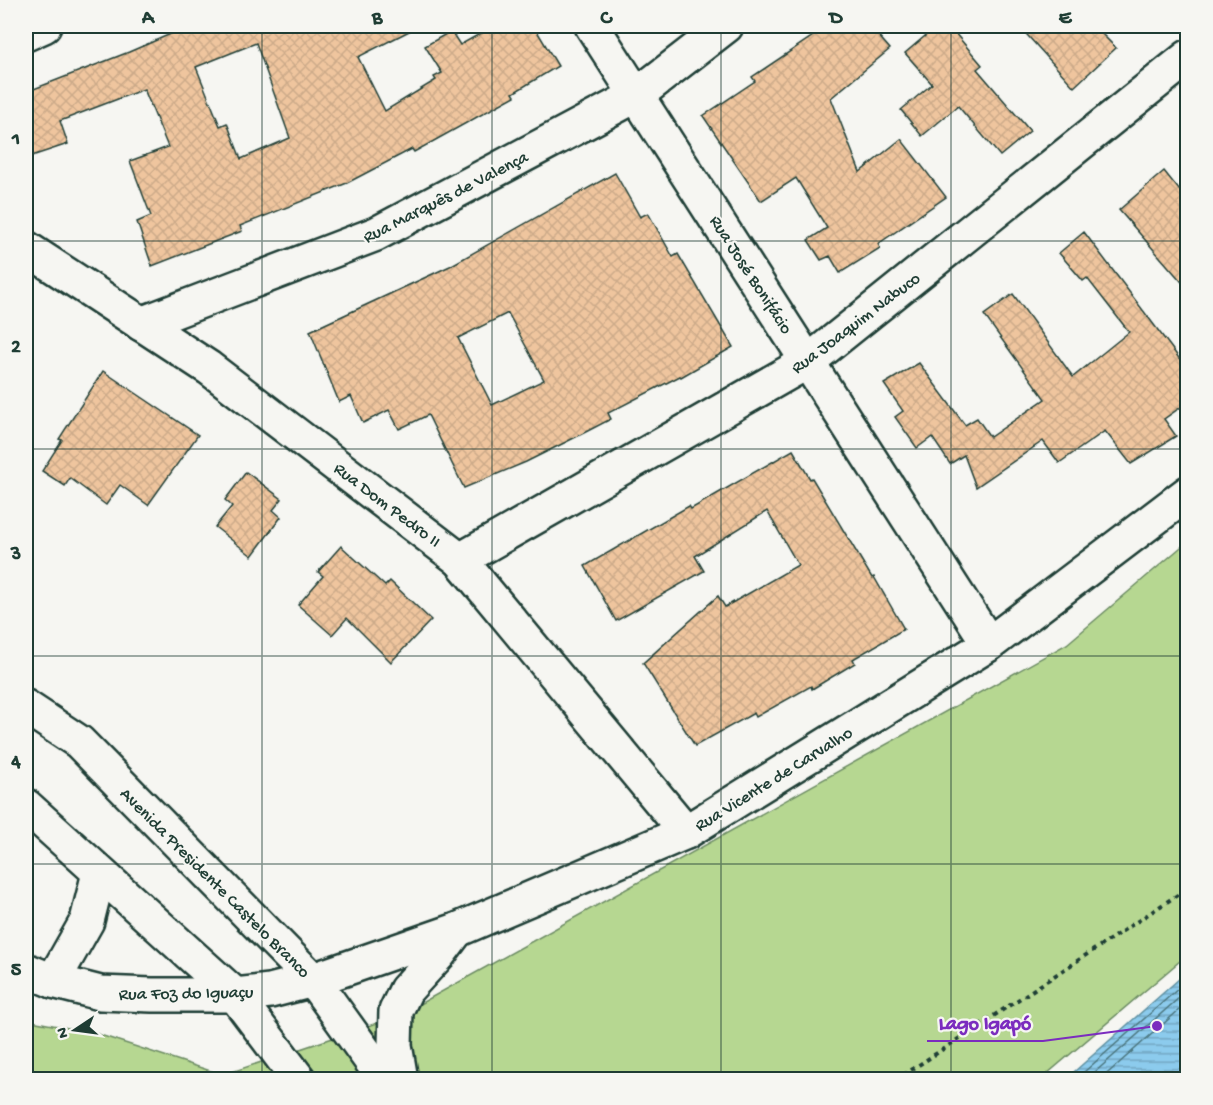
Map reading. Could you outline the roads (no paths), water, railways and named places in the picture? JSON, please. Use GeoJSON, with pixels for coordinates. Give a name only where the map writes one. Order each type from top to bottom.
{"type":"FeatureCollection","features":[{"type":"Feature","properties":{"kind":"street"},"geometry":{"type":"LineString","coordinates":[[26,34],[44,26]]}},
{"type":"Feature","properties":{"kind":"street","name":"Rua José Bonifácio"},"geometry":{"type":"LineString","coordinates":[[592,26],[989,644]]}},
{"type":"Feature","properties":{"kind":"street","name":"Rua Marquês de Valença"},"geometry":{"type":"LineString","coordinates":[[141,324],[376,234],[637,95],[726,26]]}},
{"type":"Feature","properties":{"kind":"street","name":"Rua Joaquim Nabuco"},"geometry":{"type":"LineString","coordinates":[[460,560],[809,361],[1188,57]]}},
{"type":"Feature","properties":{"kind":"street","name":"Rua Dom Pedro II"},"geometry":{"type":"LineString","coordinates":[[26,248],[209,368],[460,560],[686,832]]}},
{"type":"Feature","properties":{"kind":"street","name":"Rua Vicente de Carvalho"},"geometry":{"type":"LineString","coordinates":[[314,980],[457,930],[686,832],[989,644],[1188,493]]}},
{"type":"Feature","properties":{"kind":"street","name":"Avenida Presidente Castelo Branco"},"geometry":{"type":"LineString","coordinates":[[26,707],[79,742],[314,980],[384,1080]]}},
{"type":"Feature","properties":{"kind":"street"},"geometry":{"type":"LineString","coordinates":[[26,806],[235,995],[299,1080]]}},
{"type":"Feature","properties":{"kind":"street"},"geometry":{"type":"LineString","coordinates":[[39,976],[87,921],[99,873]]}},
{"type":"Feature","properties":{"kind":"street"},"geometry":{"type":"LineString","coordinates":[[401,1080],[395,1045],[396,1011],[406,990],[439,954],[457,930]]}},
{"type":"Feature","properties":{"kind":"street","name":"Rua Foz do Iguaçu"},"geometry":{"type":"LineString","coordinates":[[39,976],[100,993],[152,995],[235,995],[270,991],[314,980]]}},
{"type":"Feature","properties":{"kind":"water"},"geometry":{"type":"Polygon","coordinates":[[[1187,972],[1187,1079],[1066,1079],[1187,972]]]}},
{"type":"Feature","properties":{"kind":"place","name":"Lago Igapó"},"geometry":{"type":"Point","coordinates":[1157,1026]}}]}
